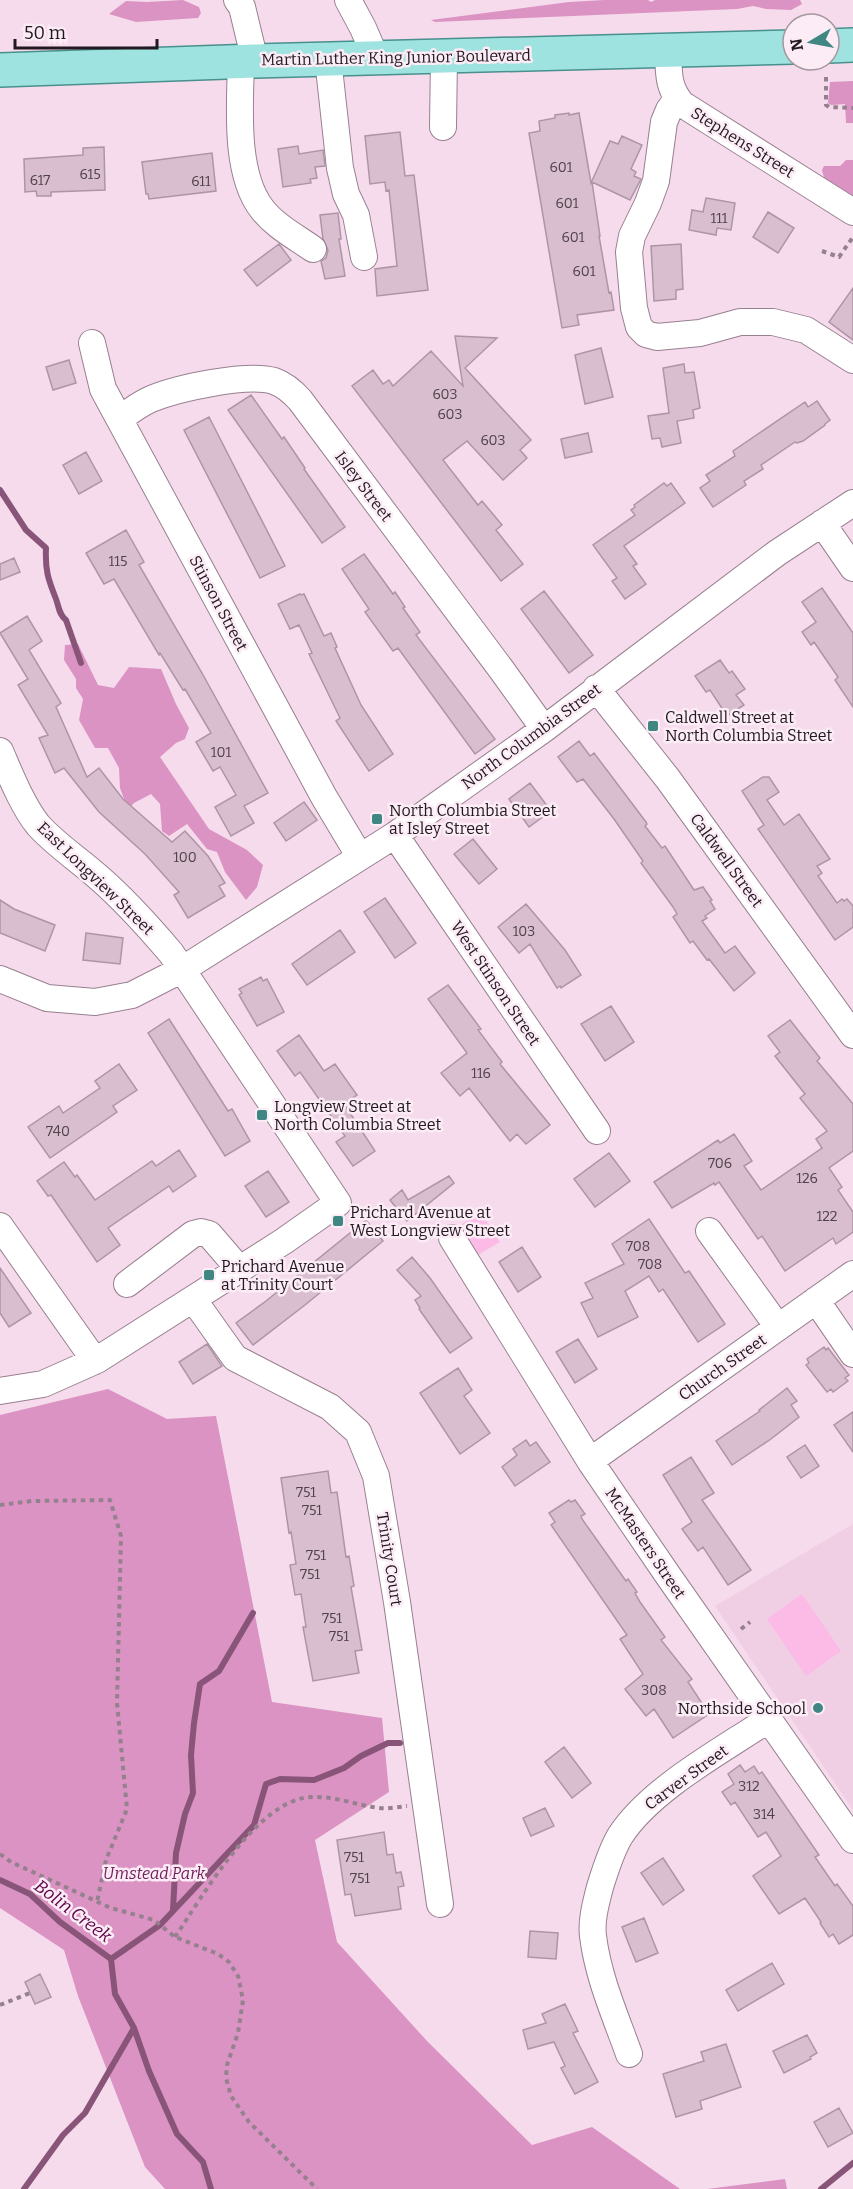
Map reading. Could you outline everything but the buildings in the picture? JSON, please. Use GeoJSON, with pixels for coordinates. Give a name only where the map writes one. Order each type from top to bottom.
{"type":"FeatureCollection","features":[{"type":"Feature","properties":{"kind":"main road","name":"Martin Luther King Junior Boulevard"},"geometry":{"type":"LineString","coordinates":[[0,70],[248,61],[781,47]]}},
{"type":"Feature","properties":{"kind":"street"},"geometry":{"type":"LineString","coordinates":[[237,0],[242,7],[248,61],[244,160],[250,190],[263,210],[280,226],[313,249]]}},
{"type":"Feature","properties":{"kind":"street"},"geometry":{"type":"LineString","coordinates":[[348,0],[376,58]]}},
{"type":"Feature","properties":{"kind":"street","name":"Stephens Street"},"geometry":{"type":"LineString","coordinates":[[668,51],[669,82],[677,99],[693,112],[853,212]]}},
{"type":"Feature","properties":{"kind":"street"},"geometry":{"type":"LineString","coordinates":[[443,127],[444,56]]}},
{"type":"Feature","properties":{"kind":"street"},"geometry":{"type":"LineString","coordinates":[[328,59],[340,168],[346,194],[356,215],[364,257]]}},
{"type":"Feature","properties":{"kind":"street"},"geometry":{"type":"LineString","coordinates":[[677,99],[664,122],[656,181],[632,236],[629,252],[634,308],[639,327],[646,334],[657,337],[700,333],[740,322],[772,322],[806,330],[853,360]]}},
{"type":"Feature","properties":{"kind":"street","name":"Stinson Street"},"geometry":{"type":"LineString","coordinates":[[92,343],[104,389],[324,797],[360,857]]}},
{"type":"Feature","properties":{"kind":"street","name":"Isley Street"},"geometry":{"type":"LineString","coordinates":[[120,418],[149,400],[166,394],[230,381],[260,378],[289,388],[307,409],[544,729]]}},
{"type":"Feature","properties":{"kind":"street","name":"North Columbia Street"},"geometry":{"type":"LineString","coordinates":[[0,979],[48,998],[95,1002],[132,995],[183,969],[395,835],[544,729],[777,553],[853,503]]}},
{"type":"Feature","properties":{"kind":"street"},"geometry":{"type":"LineString","coordinates":[[822,524],[853,568]]}},
{"type":"Feature","properties":{"kind":"street","name":"Caldwell Street"},"geometry":{"type":"LineString","coordinates":[[596,688],[668,779],[853,1035]]}},
{"type":"Feature","properties":{"kind":"street","name":"East Longview Street"},"geometry":{"type":"LineString","coordinates":[[0,751],[37,823],[65,852],[97,875],[143,921],[183,969],[338,1203],[240,1270]]}},
{"type":"Feature","properties":{"kind":"street","name":"West Stinson Street"},"geometry":{"type":"LineString","coordinates":[[395,835],[597,1131]]}},
{"type":"Feature","properties":{"kind":"street"},"geometry":{"type":"LineString","coordinates":[[0,1226],[94,1361]]}},
{"type":"Feature","properties":{"kind":"street"},"geometry":{"type":"LineString","coordinates":[[709,1231],[778,1327]]}},
{"type":"Feature","properties":{"kind":"street"},"geometry":{"type":"LineString","coordinates":[[0,1391],[43,1384],[94,1361],[240,1270],[210,1234],[201,1232],[193,1234],[127,1284]]}},
{"type":"Feature","properties":{"kind":"street","name":"McMasters Street"},"geometry":{"type":"LineString","coordinates":[[452,1238],[590,1461],[853,1840]]}},
{"type":"Feature","properties":{"kind":"street","name":"Church Street"},"geometry":{"type":"LineString","coordinates":[[590,1461],[853,1274]]}},
{"type":"Feature","properties":{"kind":"street","name":"Trinity Court"},"geometry":{"type":"LineString","coordinates":[[193,1299],[235,1358],[330,1407],[358,1432],[376,1476],[397,1602],[440,1904]]}},
{"type":"Feature","properties":{"kind":"street"},"geometry":{"type":"LineString","coordinates":[[816,1300],[853,1354]]}},
{"type":"Feature","properties":{"kind":"street","name":"Carver Street"},"geometry":{"type":"LineString","coordinates":[[629,2054],[603,1982],[593,1935],[594,1912],[603,1875],[619,1837],[640,1811],[676,1781],[769,1719]]}},
{"type":"Feature","properties":{"kind":"path"},"geometry":{"type":"LineString","coordinates":[[827,72],[826,105],[853,108]]}},
{"type":"Feature","properties":{"kind":"path"},"geometry":{"type":"LineString","coordinates":[[822,251],[839,257],[853,237]]}},
{"type":"Feature","properties":{"kind":"path"},"geometry":{"type":"LineString","coordinates":[[0,1504],[32,1501],[110,1500],[121,1536],[117,1702],[128,1809],[106,1860],[97,1902]]}},
{"type":"Feature","properties":{"kind":"path"},"geometry":{"type":"LineString","coordinates":[[741,1629],[750,1622]]}},
{"type":"Feature","properties":{"kind":"path"},"geometry":{"type":"LineString","coordinates":[[175,1937],[229,1857],[264,1819],[285,1804],[309,1797],[330,1797],[381,1808],[426,1804]]}},
{"type":"Feature","properties":{"kind":"path"},"geometry":{"type":"LineString","coordinates":[[0,1854],[11,1862],[97,1902],[154,1920],[175,1937],[218,1954],[229,1962],[238,1976],[243,2000],[238,2033],[227,2065],[226,2078],[231,2096],[249,2122],[317,2189]]}},
{"type":"Feature","properties":{"kind":"path"},"geometry":{"type":"LineString","coordinates":[[0,2006],[30,1993]]}},
{"type":"Feature","properties":{"kind":"shaded area"},"geometry":{"type":"Polygon","coordinates":[[[480,1211],[500,1242],[476,1256],[458,1227],[480,1211]]]}},
{"type":"Feature","properties":{"kind":"shaded area","name":"Northside School"},"geometry":{"type":"Polygon","coordinates":[[[853,1524],[853,1810],[715,1606],[853,1524]]]}},
{"type":"Feature","properties":{"kind":"shaded area"},"geometry":{"type":"Polygon","coordinates":[[[802,1594],[841,1651],[806,1676],[767,1619],[802,1594]]]}},
{"type":"Feature","properties":{"kind":"green space"},"geometry":{"type":"Polygon","coordinates":[[[183,0],[199,7],[201,13],[198,18],[136,22],[109,14],[126,1],[183,0]]]}},
{"type":"Feature","properties":{"kind":"green space"},"geometry":{"type":"Polygon","coordinates":[[[648,0],[651,2],[655,0],[800,0],[802,4],[791,10],[753,6],[737,9],[435,22],[431,20],[569,2],[648,0]]]}},
{"type":"Feature","properties":{"kind":"green space"},"geometry":{"type":"Polygon","coordinates":[[[853,81],[853,123],[846,123],[845,104],[831,105],[828,103],[830,82],[853,81]]]}},
{"type":"Feature","properties":{"kind":"green space"},"geometry":{"type":"Polygon","coordinates":[[[846,160],[853,160],[853,196],[824,178],[822,170],[824,166],[840,166],[846,160]]]}},
{"type":"Feature","properties":{"kind":"green space"},"geometry":{"type":"Polygon","coordinates":[[[78,644],[98,685],[114,688],[129,667],[161,669],[189,728],[185,739],[176,743],[160,757],[209,829],[247,850],[263,865],[257,887],[246,900],[225,872],[217,852],[207,849],[187,824],[169,836],[162,831],[160,804],[151,794],[134,803],[124,813],[118,806],[124,799],[120,788],[119,768],[108,748],[95,748],[79,720],[83,699],[76,688],[76,679],[64,660],[65,645],[78,644]]]}},
{"type":"Feature","properties":{"kind":"green space","name":"Umstead Park"},"geometry":{"type":"Polygon","coordinates":[[[108,1389],[167,1419],[216,1416],[272,1702],[382,1718],[389,1792],[315,1840],[337,1942],[427,2041],[532,2145],[592,2127],[680,2189],[165,2189],[145,2167],[78,1996],[64,1950],[0,1908],[0,1415],[108,1389]]]}},
{"type":"Feature","properties":{"kind":"green space"},"geometry":{"type":"Polygon","coordinates":[[[785,2179],[787,2189],[707,2189],[785,2179]]]}},
{"type":"Feature","properties":{"kind":"waterway"},"geometry":{"type":"LineString","coordinates":[[0,490],[26,530],[46,548],[49,580],[81,663]]}},
{"type":"Feature","properties":{"kind":"waterway"},"geometry":{"type":"LineString","coordinates":[[173,1910],[176,1853],[185,1814],[193,1793],[191,1755],[200,1684],[219,1671],[253,1613]]}},
{"type":"Feature","properties":{"kind":"waterway"},"geometry":{"type":"LineString","coordinates":[[111,1959],[160,1925],[254,1825],[266,1784],[280,1779],[314,1780],[344,1768],[361,1756],[388,1743],[400,1743]]}},
{"type":"Feature","properties":{"kind":"waterway","name":"Bolin Creek"},"geometry":{"type":"LineString","coordinates":[[0,1880],[30,1894],[60,1922],[111,1959],[115,1994],[134,2028],[85,2113],[63,2135],[24,2189]]}},
{"type":"Feature","properties":{"kind":"waterway"},"geometry":{"type":"LineString","coordinates":[[134,2028],[149,2071],[177,2134],[203,2162],[211,2189]]}},
{"type":"Feature","properties":{"kind":"waterway"},"geometry":{"type":"LineString","coordinates":[[821,2189],[853,2163]]}},
{"type":"Feature","properties":{"kind":"place","name":"Caldwell Street at North Columbia Street"},"geometry":{"type":"Point","coordinates":[653,726]}},
{"type":"Feature","properties":{"kind":"place","name":"North Columbia Street at Isley Street"},"geometry":{"type":"Point","coordinates":[377,819]}},
{"type":"Feature","properties":{"kind":"place","name":"Longview Street at North Columbia Street"},"geometry":{"type":"Point","coordinates":[262,1115]}},
{"type":"Feature","properties":{"kind":"place","name":"Prichard Avenue at West Longview Street"},"geometry":{"type":"Point","coordinates":[338,1221]}},
{"type":"Feature","properties":{"kind":"place","name":"Prichard Avenue at Trinity Court"},"geometry":{"type":"Point","coordinates":[209,1275]}},
{"type":"Feature","properties":{"kind":"place","name":"Northside School"},"geometry":{"type":"Point","coordinates":[818,1708]}}]}
